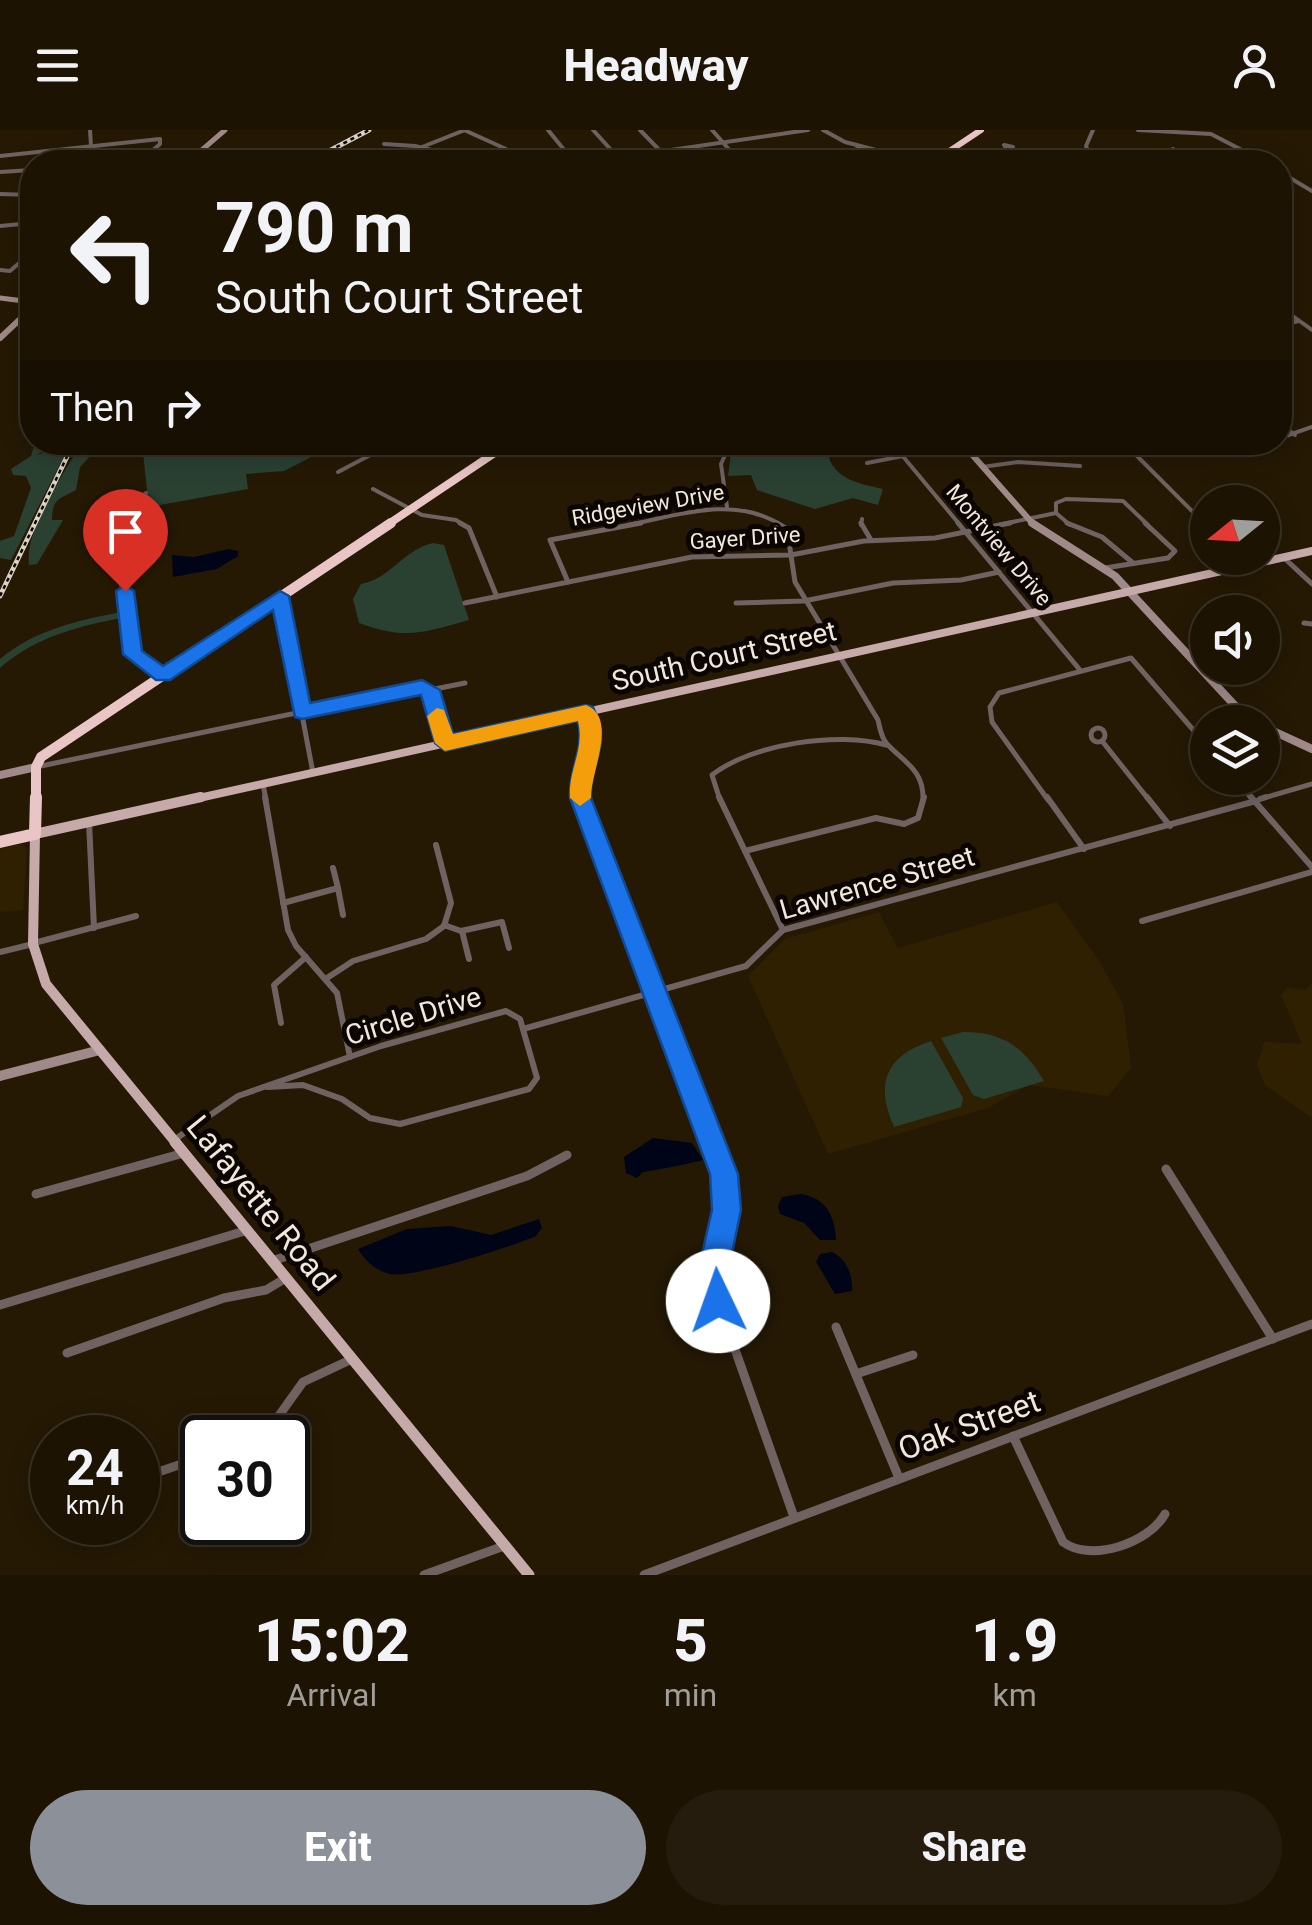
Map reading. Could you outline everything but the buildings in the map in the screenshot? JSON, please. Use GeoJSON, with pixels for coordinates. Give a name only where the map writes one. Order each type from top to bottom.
{"type":"FeatureCollection","features":[{"type":"Feature","properties":{"kind":"highway"},"geometry":{"type":"LineString","coordinates":[[951,150],[981,130]]}},
{"type":"Feature","properties":{"kind":"highway"},"geometry":{"type":"LineString","coordinates":[[35,834],[36,767],[41,757],[492,455]]}},
{"type":"Feature","properties":{"kind":"highway","name":"South Court Street"},"geometry":{"type":"LineString","coordinates":[[0,842],[35,834]]}},
{"type":"Feature","properties":{"kind":"main road","name":"South Court Street"},"geometry":{"type":"LineString","coordinates":[[1280,558],[1312,551]]}},
{"type":"Feature","properties":{"kind":"main road","name":"South Court Street"},"geometry":{"type":"LineString","coordinates":[[35,834],[1206,575]]}},
{"type":"Feature","properties":{"kind":"main road","name":"Lafayette Road"},"geometry":{"type":"LineString","coordinates":[[35,834],[33,944],[46,984],[529,1575]]}},
{"type":"Feature","properties":{"kind":"street"},"geometry":{"type":"LineString","coordinates":[[90,130],[91,146]]}},
{"type":"Feature","properties":{"kind":"street"},"geometry":{"type":"LineString","coordinates":[[201,150],[225,130]]}},
{"type":"Feature","properties":{"kind":"street"},"geometry":{"type":"LineString","coordinates":[[421,148],[465,130],[506,150]]}},
{"type":"Feature","properties":{"kind":"street"},"geometry":{"type":"LineString","coordinates":[[548,130],[564,150]]}},
{"type":"Feature","properties":{"kind":"street"},"geometry":{"type":"LineString","coordinates":[[594,130],[611,150]]}},
{"type":"Feature","properties":{"kind":"street"},"geometry":{"type":"LineString","coordinates":[[640,130],[659,150]]}},
{"type":"Feature","properties":{"kind":"street"},"geometry":{"type":"LineString","coordinates":[[712,130],[730,150]]}},
{"type":"Feature","properties":{"kind":"street"},"geometry":{"type":"LineString","coordinates":[[675,150],[808,130]]}},
{"type":"Feature","properties":{"kind":"street"},"geometry":{"type":"LineString","coordinates":[[822,130],[872,150]]}},
{"type":"Feature","properties":{"kind":"street"},"geometry":{"type":"LineString","coordinates":[[1138,130],[1202,132],[1243,150]]}},
{"type":"Feature","properties":{"kind":"street"},"geometry":{"type":"LineString","coordinates":[[55,150],[159,139],[160,144],[153,150]]}},
{"type":"Feature","properties":{"kind":"street"},"geometry":{"type":"LineString","coordinates":[[384,144],[430,150]]}},
{"type":"Feature","properties":{"kind":"street"},"geometry":{"type":"LineString","coordinates":[[856,150],[861,147]]}},
{"type":"Feature","properties":{"kind":"street"},"geometry":{"type":"LineString","coordinates":[[1292,315],[1312,330]]}},
{"type":"Feature","properties":{"kind":"street"},"geometry":{"type":"LineString","coordinates":[[0,338],[20,317]]}},
{"type":"Feature","properties":{"kind":"street"},"geometry":{"type":"LineString","coordinates":[[1292,323],[1300,321]]}},
{"type":"Feature","properties":{"kind":"street"},"geometry":{"type":"LineString","coordinates":[[1292,436],[1312,427]]}},
{"type":"Feature","properties":{"kind":"street"},"geometry":{"type":"LineString","coordinates":[[1292,432],[1296,435]]}},
{"type":"Feature","properties":{"kind":"street"},"geometry":{"type":"LineString","coordinates":[[338,472],[370,455]]}},
{"type":"Feature","properties":{"kind":"street"},"geometry":{"type":"LineString","coordinates":[[725,455],[721,464],[727,508]]}},
{"type":"Feature","properties":{"kind":"street"},"geometry":{"type":"LineString","coordinates":[[972,455],[1042,532],[1105,568],[1234,705]]}},
{"type":"Feature","properties":{"kind":"street"},"geometry":{"type":"LineString","coordinates":[[1136,455],[1190,510]]}},
{"type":"Feature","properties":{"kind":"street"},"geometry":{"type":"LineString","coordinates":[[867,463],[903,456]]}},
{"type":"Feature","properties":{"kind":"street","name":"Montview Drive"},"geometry":{"type":"LineString","coordinates":[[903,456],[1080,670]]}},
{"type":"Feature","properties":{"kind":"street"},"geometry":{"type":"LineString","coordinates":[[982,466],[1011,462],[1080,466]]}},
{"type":"Feature","properties":{"kind":"street"},"geometry":{"type":"LineString","coordinates":[[373,489],[410,510],[431,518],[456,520],[470,528],[497,597]]}},
{"type":"Feature","properties":{"kind":"street"},"geometry":{"type":"LineString","coordinates":[[146,493],[128,507],[120,521],[126,611],[133,654],[163,675]]}},
{"type":"Feature","properties":{"kind":"street","name":"Gayer Drive"},"geometry":{"type":"LineString","coordinates":[[465,603],[702,556],[791,555],[872,540],[929,538],[1056,514],[1056,503],[1066,499],[1112,499],[1131,505],[1175,551],[1171,558],[1134,564]]}},
{"type":"Feature","properties":{"kind":"street","name":"Ridgeview Drive"},"geometry":{"type":"LineString","coordinates":[[568,582],[550,540],[727,508],[752,509],[774,518],[787,529],[793,576],[804,601],[878,720],[890,748],[918,772],[924,796],[921,812],[910,823],[876,818],[745,851]]}},
{"type":"Feature","properties":{"kind":"street"},"geometry":{"type":"LineString","coordinates":[[1056,514],[1070,525],[1102,538],[1134,564]]}},
{"type":"Feature","properties":{"kind":"street"},"geometry":{"type":"LineString","coordinates":[[862,519],[860,522],[872,540]]}},
{"type":"Feature","properties":{"kind":"street"},"geometry":{"type":"LineString","coordinates":[[1284,557],[1312,584]]}},
{"type":"Feature","properties":{"kind":"street"},"geometry":{"type":"LineString","coordinates":[[1105,568],[1134,564]]}},
{"type":"Feature","properties":{"kind":"street"},"geometry":{"type":"LineString","coordinates":[[736,603],[804,601],[893,583],[961,580],[998,572]]}},
{"type":"Feature","properties":{"kind":"street"},"geometry":{"type":"LineString","coordinates":[[280,596],[314,773]]}},
{"type":"Feature","properties":{"kind":"street"},"geometry":{"type":"LineString","coordinates":[[1084,849],[995,727],[989,712],[994,697],[1004,690],[1131,658],[1190,726]]}},
{"type":"Feature","properties":{"kind":"street"},"geometry":{"type":"LineString","coordinates":[[0,774],[465,683]]}},
{"type":"Feature","properties":{"kind":"street"},"geometry":{"type":"LineString","coordinates":[[426,689],[445,743]]}},
{"type":"Feature","properties":{"kind":"street"},"geometry":{"type":"LineString","coordinates":[[586,712],[593,742],[580,782],[580,798],[724,1174],[726,1210],[713,1272],[718,1301],[794,1517]]}},
{"type":"Feature","properties":{"kind":"street"},"geometry":{"type":"LineString","coordinates":[[866,739],[880,732]]}},
{"type":"Feature","properties":{"kind":"street"},"geometry":{"type":"LineString","coordinates":[[1280,735],[1312,750]]}},
{"type":"Feature","properties":{"kind":"street"},"geometry":{"type":"LineString","coordinates":[[783,930],[712,783],[718,768],[830,738],[866,739],[890,748]]}},
{"type":"Feature","properties":{"kind":"street"},"geometry":{"type":"LineString","coordinates":[[1102,741],[1170,826]]}},
{"type":"Feature","properties":{"kind":"street"},"geometry":{"type":"LineString","coordinates":[[263,784],[291,938],[327,978],[340,1000],[350,1057]]}},
{"type":"Feature","properties":{"kind":"street","name":"Lawrence Street"},"geometry":{"type":"LineString","coordinates":[[523,1029],[746,966],[783,930],[1312,784]]}},
{"type":"Feature","properties":{"kind":"street"},"geometry":{"type":"LineString","coordinates":[[1142,921],[1312,869],[1252,795]]}},
{"type":"Feature","properties":{"kind":"street"},"geometry":{"type":"LineString","coordinates":[[89,822],[94,928]]}},
{"type":"Feature","properties":{"kind":"street"},"geometry":{"type":"LineString","coordinates":[[327,978],[353,961],[426,939],[444,925],[451,903],[436,845]]}},
{"type":"Feature","properties":{"kind":"street"},"geometry":{"type":"LineString","coordinates":[[333,868],[343,915]]}},
{"type":"Feature","properties":{"kind":"street"},"geometry":{"type":"LineString","coordinates":[[283,902],[338,888]]}},
{"type":"Feature","properties":{"kind":"street"},"geometry":{"type":"LineString","coordinates":[[0,952],[136,916]]}},
{"type":"Feature","properties":{"kind":"street"},"geometry":{"type":"LineString","coordinates":[[444,925],[462,930],[502,922],[509,948]]}},
{"type":"Feature","properties":{"kind":"street"},"geometry":{"type":"LineString","coordinates":[[462,930],[469,958]]}},
{"type":"Feature","properties":{"kind":"street"},"geometry":{"type":"LineString","coordinates":[[281,1023],[274,984],[306,957]]}},
{"type":"Feature","properties":{"kind":"street","name":"Circle Drive"},"geometry":{"type":"LineString","coordinates":[[174,1140],[225,1104],[268,1087],[350,1057],[506,1011],[518,1015],[537,1078],[533,1086],[410,1123],[380,1121],[342,1099],[302,1086],[268,1087]]}},
{"type":"Feature","properties":{"kind":"street"},"geometry":{"type":"LineString","coordinates":[[0,1076],[100,1050]]}},
{"type":"Feature","properties":{"kind":"street"},"geometry":{"type":"LineString","coordinates":[[36,1194],[184,1153]]}},
{"type":"Feature","properties":{"kind":"street"},"geometry":{"type":"LineString","coordinates":[[274,1261],[527,1176],[568,1155]]}},
{"type":"Feature","properties":{"kind":"street"},"geometry":{"type":"LineString","coordinates":[[1166,1169],[1273,1339]]}},
{"type":"Feature","properties":{"kind":"street"},"geometry":{"type":"LineString","coordinates":[[0,1305],[248,1230]]}},
{"type":"Feature","properties":{"kind":"street"},"geometry":{"type":"LineString","coordinates":[[67,1353],[224,1298],[266,1290],[287,1277]]}},
{"type":"Feature","properties":{"kind":"street","name":"Oak Street"},"geometry":{"type":"LineString","coordinates":[[644,1575],[1312,1324]]}},
{"type":"Feature","properties":{"kind":"street"},"geometry":{"type":"LineString","coordinates":[[836,1327],[899,1478]]}},
{"type":"Feature","properties":{"kind":"street"},"geometry":{"type":"LineString","coordinates":[[856,1374],[913,1355]]}},
{"type":"Feature","properties":{"kind":"street"},"geometry":{"type":"LineString","coordinates":[[279,1415],[303,1382],[354,1359]]}},
{"type":"Feature","properties":{"kind":"street"},"geometry":{"type":"LineString","coordinates":[[1013,1436],[1063,1542],[1074,1552],[1088,1554],[1158,1527],[1164,1514]]}},
{"type":"Feature","properties":{"kind":"street"},"geometry":{"type":"LineString","coordinates":[[424,1575],[506,1546]]}},
{"type":"Feature","properties":{"kind":"shaded area"},"geometry":{"type":"Polygon","coordinates":[[[22,844],[27,848],[23,910],[0,912],[0,849],[22,844]]]}},
{"type":"Feature","properties":{"kind":"shaded area"},"geometry":{"type":"Polygon","coordinates":[[[1057,902],[1101,964],[1123,1004],[1131,1068],[1108,1096],[1028,1085],[988,1108],[828,1154],[748,976],[785,939],[879,912],[898,948],[1057,902]]]}},
{"type":"Feature","properties":{"kind":"shaded area"},"geometry":{"type":"Polygon","coordinates":[[[1312,983],[1312,1118],[1265,1085],[1257,1066],[1264,1042],[1302,1044],[1281,995],[1287,987],[1305,990],[1312,983]]]}},
{"type":"Feature","properties":{"kind":"green space"},"geometry":{"type":"Polygon","coordinates":[[[65,455],[11,560],[0,558],[0,541],[14,536],[31,488],[26,476],[13,475],[11,469],[31,456],[65,455]]]}},
{"type":"Feature","properties":{"kind":"green space"},"geometry":{"type":"Polygon","coordinates":[[[74,455],[92,455],[80,467],[76,490],[55,503],[52,520],[63,520],[37,564],[29,565],[33,536],[74,455]]]}},
{"type":"Feature","properties":{"kind":"green space"},"geometry":{"type":"Polygon","coordinates":[[[143,455],[315,455],[284,471],[246,474],[248,489],[149,507],[145,493],[127,507],[118,524],[126,617],[44,640],[0,668],[0,659],[42,633],[122,612],[115,525],[123,507],[147,490],[143,455]]]}},
{"type":"Feature","properties":{"kind":"green space"},"geometry":{"type":"Polygon","coordinates":[[[731,455],[828,455],[840,473],[855,482],[883,489],[878,505],[853,498],[815,509],[757,490],[751,475],[728,476],[731,455]]]}},
{"type":"Feature","properties":{"kind":"green space"},"geometry":{"type":"Polygon","coordinates":[[[433,543],[444,545],[469,620],[414,633],[389,632],[359,623],[353,599],[361,584],[433,543]]]}},
{"type":"Feature","properties":{"kind":"green space"},"geometry":{"type":"Polygon","coordinates":[[[963,1032],[990,1035],[1011,1044],[1029,1059],[1044,1081],[984,1099],[973,1095],[941,1038],[963,1032]]]}},
{"type":"Feature","properties":{"kind":"green space"},"geometry":{"type":"Polygon","coordinates":[[[931,1041],[963,1098],[961,1107],[894,1127],[885,1098],[888,1074],[903,1055],[931,1041]]]}},
{"type":"Feature","properties":{"kind":"water"},"geometry":{"type":"Polygon","coordinates":[[[229,549],[238,551],[238,556],[217,569],[173,577],[172,555],[194,557],[229,549]]]}},
{"type":"Feature","properties":{"kind":"water"},"geometry":{"type":"Polygon","coordinates":[[[653,1138],[692,1143],[703,1160],[643,1172],[637,1178],[626,1173],[624,1157],[653,1138]]]}},
{"type":"Feature","properties":{"kind":"water"},"geometry":{"type":"Polygon","coordinates":[[[801,1194],[828,1210],[836,1240],[820,1240],[804,1223],[780,1214],[782,1197],[801,1194]]]}},
{"type":"Feature","properties":{"kind":"water"},"geometry":{"type":"Polygon","coordinates":[[[539,1219],[542,1228],[536,1236],[418,1272],[389,1274],[371,1264],[358,1249],[407,1229],[451,1226],[491,1235],[539,1219]]]}},
{"type":"Feature","properties":{"kind":"water"},"geometry":{"type":"Polygon","coordinates":[[[832,1252],[848,1268],[852,1291],[835,1294],[816,1262],[820,1254],[832,1252]]]}},
{"type":"Feature","properties":{"kind":"railway"},"geometry":{"type":"LineString","coordinates":[[331,150],[369,130]]}},
{"type":"Feature","properties":{"kind":"railway"},"geometry":{"type":"LineString","coordinates":[[0,596],[68,455]]}},
{"type":"Feature","properties":{"kind":"slow traffic"},"geometry":{"type":"LineString","coordinates":[[437,716],[445,743],[586,712],[593,742],[592,755],[580,782],[580,798]]}},
{"type":"Feature","properties":{"kind":"route"},"geometry":{"type":"LineString","coordinates":[[125,591],[133,654],[163,675],[280,596],[302,712],[428,688],[445,743],[586,712],[593,742],[592,755],[580,782],[580,798],[724,1174],[728,1196],[713,1272],[718,1301]]}}]}
